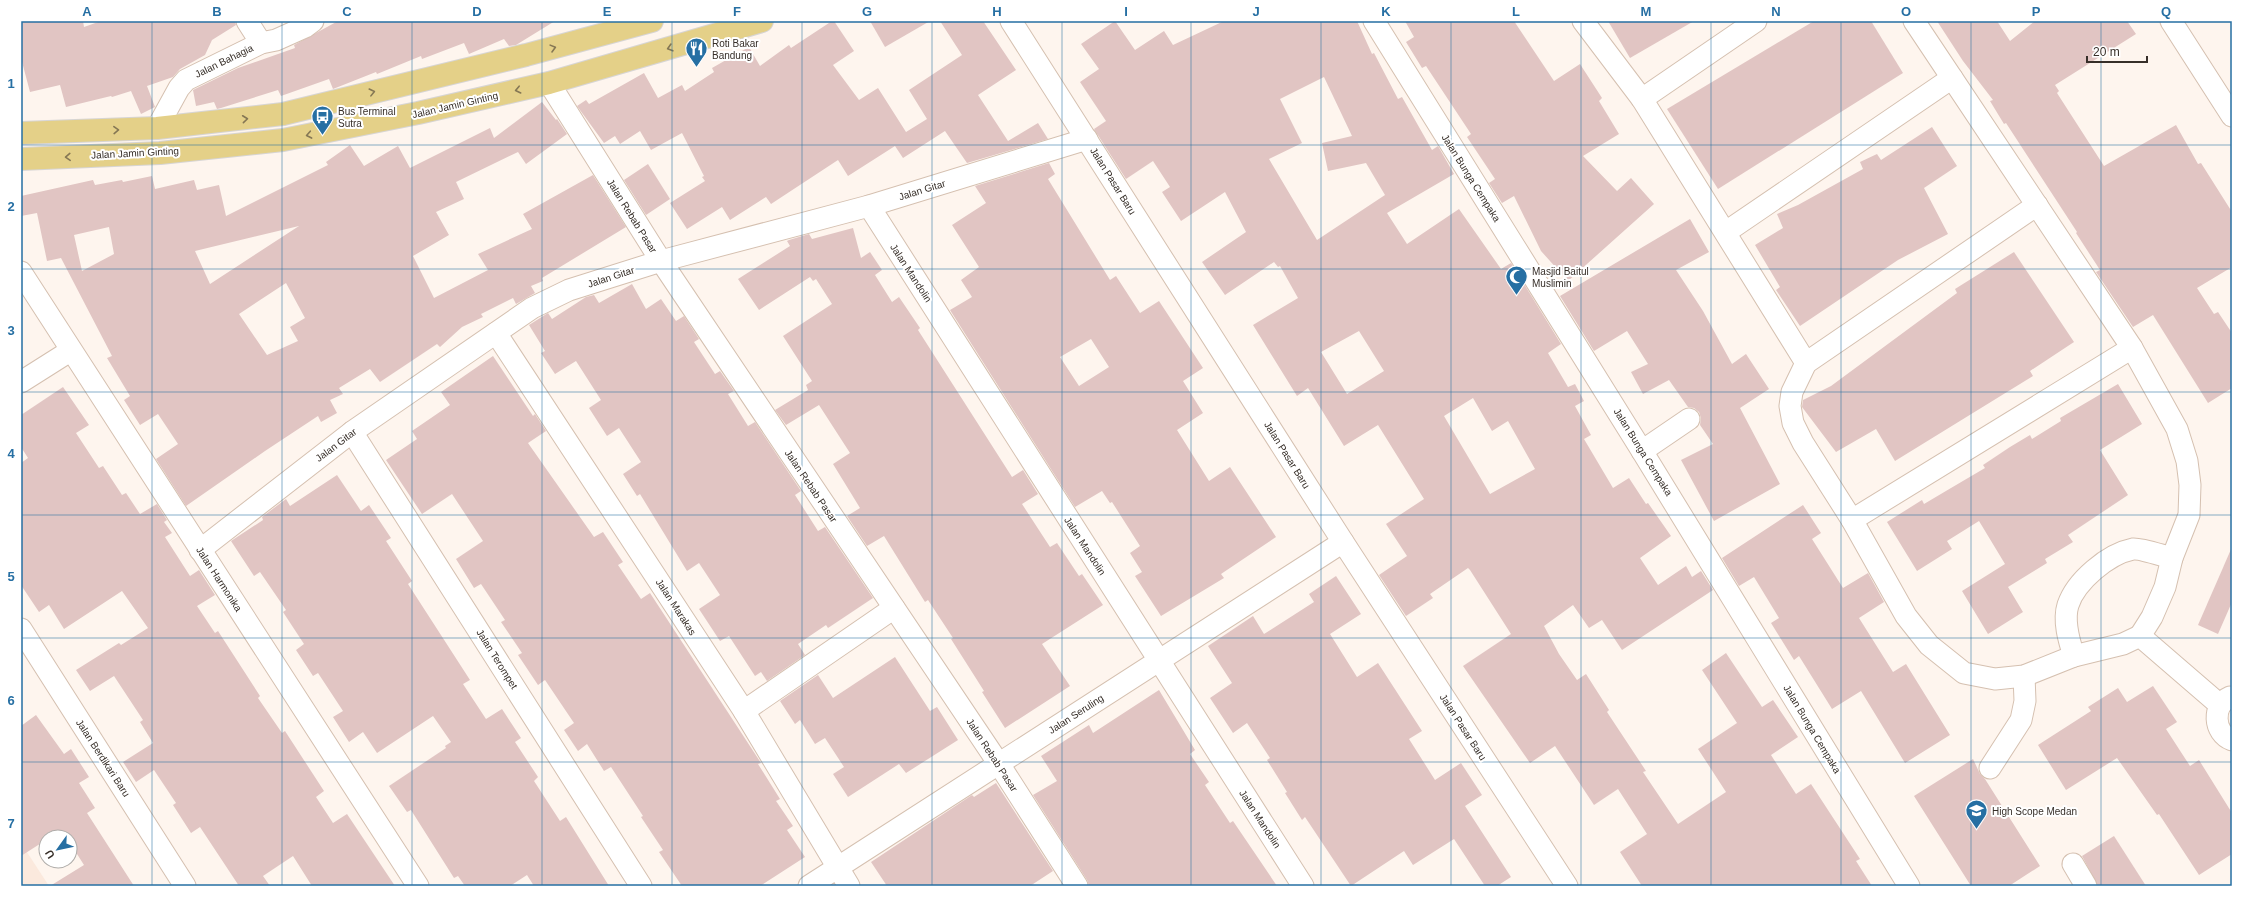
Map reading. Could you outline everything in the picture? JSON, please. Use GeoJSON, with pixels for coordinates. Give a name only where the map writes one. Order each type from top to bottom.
{"type":"FeatureCollection","features":[{"type":"Feature","properties":{"kind":"main road"},"geometry":{"type":"LineString","coordinates":[[21,133],[157,128],[283,114],[526,55],[652,21]]}},
{"type":"Feature","properties":{"kind":"main road","name":"Jalan Jamin Ginting"},"geometry":{"type":"LineString","coordinates":[[21,159],[160,152],[283,140],[418,114],[549,83],[762,21]]}},
{"type":"Feature","properties":{"kind":"street"},"geometry":{"type":"LineString","coordinates":[[247,21],[260,43]]}},
{"type":"Feature","properties":{"kind":"street","name":"Jalan Bahagia"},"geometry":{"type":"LineString","coordinates":[[157,128],[179,88],[186,80],[260,43],[276,40],[305,27],[313,21]]}},
{"type":"Feature","properties":{"kind":"street","name":"Jalan Pasar Baru"},"geometry":{"type":"LineString","coordinates":[[1010,21],[1087,139],[1343,542],[1567,886]]}},
{"type":"Feature","properties":{"kind":"street","name":"Jalan Bunga Cempaka"},"geometry":{"type":"LineString","coordinates":[[1374,21],[1642,451],[1909,886]]}},
{"type":"Feature","properties":{"kind":"street"},"geometry":{"type":"LineString","coordinates":[[1583,21],[1642,99],[1806,363]]}},
{"type":"Feature","properties":{"kind":"street"},"geometry":{"type":"LineString","coordinates":[[1642,99],[1756,21]]}},
{"type":"Feature","properties":{"kind":"street"},"geometry":{"type":"LineString","coordinates":[[1914,21],[2037,205],[2132,348],[2177,429],[2187,461],[2190,485],[2188,515],[2172,558],[2165,587],[2152,617],[2140,636],[2123,644],[2074,656],[2024,676],[1995,679],[1964,673],[1929,645],[1906,616],[1852,520],[1803,444],[1793,422],[1790,406],[1792,392],[1806,363],[2037,205]]}},
{"type":"Feature","properties":{"kind":"street"},"geometry":{"type":"LineString","coordinates":[[2171,21],[2232,116]]}},
{"type":"Feature","properties":{"kind":"street"},"geometry":{"type":"LineString","coordinates":[[1726,232],[1952,78]]}},
{"type":"Feature","properties":{"kind":"street","name":"Jalan Rebab Pasar"},"geometry":{"type":"LineString","coordinates":[[549,83],[661,261],[998,764],[1077,886]]}},
{"type":"Feature","properties":{"kind":"street","name":"Jalan Gitar"},"geometry":{"type":"LineString","coordinates":[[200,550],[352,432],[532,308],[569,290],[661,261],[869,206],[1087,139]]}},
{"type":"Feature","properties":{"kind":"street","name":"Jalan Mandolin"},"geometry":{"type":"LineString","coordinates":[[869,206],[1303,886]]}},
{"type":"Feature","properties":{"kind":"street","name":"Jalan Harmonika"},"geometry":{"type":"LineString","coordinates":[[21,272],[70,350],[418,886]]}},
{"type":"Feature","properties":{"kind":"street","name":"Jalan Marakas"},"geometry":{"type":"LineString","coordinates":[[496,333],[744,711],[849,886]]}},
{"type":"Feature","properties":{"kind":"street"},"geometry":{"type":"LineString","coordinates":[[1852,520],[2132,348]]}},
{"type":"Feature","properties":{"kind":"street"},"geometry":{"type":"LineString","coordinates":[[21,382],[70,350]]}},
{"type":"Feature","properties":{"kind":"street"},"geometry":{"type":"LineString","coordinates":[[1642,451],[1689,419]]}},
{"type":"Feature","properties":{"kind":"street","name":"Jalan Terompet"},"geometry":{"type":"LineString","coordinates":[[352,432],[641,886]]}},
{"type":"Feature","properties":{"kind":"street","name":"Jalan Seruling"},"geometry":{"type":"LineString","coordinates":[[810,886],[1343,542]]}},
{"type":"Feature","properties":{"kind":"street"},"geometry":{"type":"LineString","coordinates":[[2074,656],[2067,632],[2068,606],[2085,578],[2108,560],[2134,549],[2172,558]]}},
{"type":"Feature","properties":{"kind":"street"},"geometry":{"type":"LineString","coordinates":[[744,711],[894,608]]}},
{"type":"Feature","properties":{"kind":"street","name":"Jalan Berdikari Baru"},"geometry":{"type":"LineString","coordinates":[[21,629],[185,886]]}},
{"type":"Feature","properties":{"kind":"street"},"geometry":{"type":"LineString","coordinates":[[2140,636],[2226,700],[2217,714],[2218,723],[2221,732],[2232,740]]}},
{"type":"Feature","properties":{"kind":"street"},"geometry":{"type":"LineString","coordinates":[[1990,768],[2021,720],[2025,701],[2024,676]]}},
{"type":"Feature","properties":{"kind":"street"},"geometry":{"type":"LineString","coordinates":[[2073,864],[2086,886]]}},
{"type":"Feature","properties":{"kind":"shaded area"},"geometry":{"type":"Polygon","coordinates":[[[21,843],[49,886],[21,886],[21,843]]]}},
{"type":"Feature","properties":{"kind":"building"},"geometry":{"type":"Polygon","coordinates":[[[21,21],[83,21],[84,27],[101,21],[235,21],[236,25],[212,40],[205,55],[180,69],[173,77],[147,86],[155,107],[141,114],[131,91],[112,97],[66,107],[60,85],[30,92],[21,58],[21,21]]]}},
{"type":"Feature","properties":{"kind":"building"},"geometry":{"type":"Polygon","coordinates":[[[338,21],[555,21],[516,45],[509,46],[504,39],[469,54],[464,43],[422,59],[421,56],[377,74],[376,72],[333,89],[329,79],[281,96],[278,90],[217,109],[214,102],[196,106],[193,90],[238,68],[295,48],[294,45],[338,21]]]}},
{"type":"Feature","properties":{"kind":"building"},"geometry":{"type":"Polygon","coordinates":[[[834,21],[854,51],[833,65],[859,100],[878,88],[906,132],[927,119],[909,90],[962,55],[940,21],[983,21],[1016,70],[978,95],[1008,141],[1038,123],[1048,139],[967,163],[945,131],[903,158],[895,146],[848,176],[838,160],[771,204],[766,197],[730,220],[722,207],[687,229],[670,203],[705,181],[702,177],[704,176],[682,133],[651,150],[640,131],[620,144],[615,136],[604,143],[577,106],[586,100],[589,104],[644,73],[658,98],[682,85],[685,91],[714,72],[712,68],[749,47],[760,66],[789,45],[791,48],[834,21]]]}},
{"type":"Feature","properties":{"kind":"building"},"geometry":{"type":"Polygon","coordinates":[[[870,21],[930,21],[885,47],[870,21]]]}},
{"type":"Feature","properties":{"kind":"building"},"geometry":{"type":"Polygon","coordinates":[[[1115,21],[1135,50],[1164,31],[1173,45],[1224,21],[1357,21],[1372,54],[1374,53],[1398,99],[1402,97],[1432,150],[1438,146],[1454,174],[1387,213],[1407,244],[1459,209],[1501,269],[1511,263],[1561,344],[1548,353],[1568,387],[1575,384],[1584,401],[1575,406],[1591,435],[1584,439],[1613,488],[1629,478],[1646,504],[1648,503],[1671,536],[1640,558],[1658,585],[1686,566],[1692,577],[1701,571],[1713,590],[1622,650],[1602,620],[1589,628],[1573,605],[1544,626],[1559,654],[1577,680],[1586,674],[1609,710],[1607,712],[1646,771],[1643,772],[1678,824],[1726,792],[1698,749],[1737,723],[1702,670],[1726,653],[1762,707],[1773,700],[1798,737],[1771,755],[1796,794],[1811,784],[1860,859],[1856,861],[1872,886],[1642,886],[1620,852],[1647,834],[1618,789],[1594,805],[1555,746],[1530,763],[1463,666],[1511,634],[1470,570],[1468,568],[1430,594],[1433,598],[1406,616],[1379,575],[1407,556],[1386,524],[1424,499],[1378,425],[1344,446],[1308,388],[1297,396],[1253,325],[1298,298],[1280,266],[1278,267],[1274,262],[1225,295],[1202,262],[1246,232],[1225,192],[1181,221],[1162,192],[1170,187],[1153,161],[1126,179],[1094,129],[1106,121],[1080,82],[1099,69],[1081,44],[1115,21]],[[1324,77],[1280,99],[1302,143],[1269,159],[1317,240],[1385,195],[1366,163],[1328,171],[1322,143],[1352,136],[1324,77]],[[1359,331],[1321,352],[1347,394],[1384,371],[1359,331]],[[1473,398],[1444,416],[1490,494],[1535,469],[1508,421],[1492,431],[1473,398]]]}},
{"type":"Feature","properties":{"kind":"building"},"geometry":{"type":"Polygon","coordinates":[[[1405,21],[1514,21],[1554,81],[1580,64],[1602,98],[1599,101],[1619,134],[1583,156],[1617,191],[1631,178],[1654,204],[1568,281],[1541,251],[1514,196],[1502,203],[1489,183],[1495,179],[1467,137],[1471,134],[1426,66],[1422,68],[1406,42],[1414,37],[1405,21]]]}},
{"type":"Feature","properties":{"kind":"building"},"geometry":{"type":"Polygon","coordinates":[[[1608,21],[1694,21],[1630,58],[1608,21]]]}},
{"type":"Feature","properties":{"kind":"building"},"geometry":{"type":"Polygon","coordinates":[[[1814,21],[1871,21],[1903,73],[1718,189],[1667,109],[1814,21]]]}},
{"type":"Feature","properties":{"kind":"building"},"geometry":{"type":"Polygon","coordinates":[[[1937,21],[1997,21],[2010,41],[2035,21],[2127,21],[2136,34],[2055,85],[2059,91],[2057,93],[2104,166],[2176,125],[2198,164],[2201,163],[2232,212],[2232,267],[2197,288],[2214,314],[2218,312],[2232,333],[2232,388],[2208,403],[2153,315],[2133,327],[2096,272],[2100,270],[2076,233],[2077,232],[2006,123],[2004,124],[1990,101],[1993,100],[1963,61],[1937,21]]]}},
{"type":"Feature","properties":{"kind":"building"},"geometry":{"type":"Polygon","coordinates":[[[542,102],[556,120],[557,119],[567,134],[526,164],[518,152],[456,182],[464,199],[436,212],[449,235],[413,256],[434,298],[488,270],[478,254],[532,229],[523,214],[593,175],[626,227],[542,278],[543,281],[531,286],[535,293],[516,304],[513,298],[481,314],[483,317],[462,327],[440,347],[437,344],[380,382],[370,369],[339,388],[343,394],[330,400],[337,413],[321,422],[318,416],[186,506],[156,459],[178,444],[158,414],[140,425],[124,400],[130,396],[107,358],[112,356],[61,258],[47,261],[37,213],[21,216],[21,196],[93,180],[95,185],[122,180],[123,182],[152,176],[155,189],[194,180],[197,190],[219,185],[226,216],[328,165],[326,162],[350,145],[364,166],[398,146],[410,168],[490,128],[494,138],[542,102]],[[299,226],[195,251],[210,284],[299,226]],[[109,227],[74,235],[82,271],[114,254],[109,227]],[[286,283],[239,314],[267,355],[298,341],[290,327],[305,318],[286,283]]]}},
{"type":"Feature","properties":{"kind":"building"},"geometry":{"type":"Polygon","coordinates":[[[1932,127],[1957,166],[1924,188],[1948,234],[1898,260],[1800,326],[1776,290],[1780,287],[1755,245],[1783,228],[1777,214],[1798,205],[1863,169],[1860,162],[1877,154],[1881,160],[1932,127]]]}},
{"type":"Feature","properties":{"kind":"building"},"geometry":{"type":"Polygon","coordinates":[[[1049,163],[1055,174],[1048,179],[1110,280],[1116,276],[1140,313],[1159,301],[1203,368],[1183,381],[1203,413],[1177,430],[1209,481],[1230,467],[1276,537],[1221,574],[1224,578],[1161,616],[1135,576],[1142,572],[1130,553],[1140,546],[1112,502],[1110,503],[1102,491],[1075,507],[950,310],[972,297],[961,280],[979,267],[952,225],[986,203],[975,186],[1049,163]],[[1091,339],[1060,357],[1079,386],[1109,367],[1091,339]]]}},
{"type":"Feature","properties":{"kind":"building"},"geometry":{"type":"Polygon","coordinates":[[[648,164],[670,199],[646,215],[624,180],[648,164]]]}},
{"type":"Feature","properties":{"kind":"building"},"geometry":{"type":"Polygon","coordinates":[[[1690,219],[1709,252],[1676,270],[1703,311],[1732,364],[1746,354],[1769,389],[1740,408],[1780,484],[1714,521],[1681,460],[1713,444],[1700,425],[1701,418],[1699,412],[1694,408],[1688,407],[1669,380],[1643,394],[1631,372],[1648,364],[1627,331],[1594,351],[1560,296],[1690,219]]]}},
{"type":"Feature","properties":{"kind":"building"},"geometry":{"type":"Polygon","coordinates":[[[853,228],[861,258],[870,252],[882,270],[875,275],[892,302],[899,297],[920,328],[918,330],[1012,477],[1023,470],[1038,494],[1022,504],[1050,547],[1057,543],[1079,576],[1082,574],[1103,605],[1042,644],[1070,686],[1005,728],[982,692],[984,691],[951,639],[953,638],[928,600],[925,602],[884,536],[867,546],[847,516],[860,508],[833,464],[850,453],[819,405],[786,425],[775,410],[808,390],[806,385],[812,381],[783,336],[832,304],[816,279],[813,281],[810,277],[759,310],[738,279],[790,246],[787,241],[789,240],[809,234],[812,239],[853,228]]]}},
{"type":"Feature","properties":{"kind":"building"},"geometry":{"type":"Polygon","coordinates":[[[2014,252],[2074,342],[2030,371],[2033,376],[1895,461],[1876,429],[1836,452],[1802,407],[1803,400],[1831,386],[1957,293],[1955,289],[2014,252]]]}},
{"type":"Feature","properties":{"kind":"building"},"geometry":{"type":"Polygon","coordinates":[[[632,284],[646,309],[661,299],[676,321],[684,316],[699,339],[694,342],[715,374],[720,371],[734,391],[728,394],[748,426],[755,422],[801,491],[795,495],[818,531],[825,527],[873,598],[828,628],[826,625],[798,644],[805,655],[767,681],[761,672],[755,676],[729,636],[720,641],[699,609],[720,595],[699,563],[687,571],[640,494],[637,496],[623,474],[641,462],[619,428],[607,436],[589,408],[601,400],[576,361],[555,374],[541,353],[545,351],[529,325],[548,313],[552,319],[586,297],[594,295],[599,303],[632,284]]]}},
{"type":"Feature","properties":{"kind":"building"},"geometry":{"type":"Polygon","coordinates":[[[493,356],[533,416],[535,414],[546,431],[528,443],[594,537],[603,532],[623,562],[618,565],[641,599],[650,593],[761,763],[758,764],[780,799],[776,801],[793,826],[787,830],[805,857],[760,886],[682,886],[659,852],[663,850],[641,817],[643,816],[611,767],[604,771],[587,744],[578,751],[564,730],[574,723],[545,680],[538,685],[518,655],[522,653],[501,622],[505,620],[481,584],[474,588],[456,559],[483,541],[452,494],[422,514],[386,460],[417,439],[412,431],[450,405],[441,392],[493,356]]]}},
{"type":"Feature","properties":{"kind":"building"},"geometry":{"type":"Polygon","coordinates":[[[2118,384],[2142,424],[2100,450],[2128,495],[2068,535],[2073,542],[2045,559],[2047,563],[2008,587],[2023,612],[1988,634],[1962,591],[2005,564],[1979,521],[1947,541],[1952,549],[1917,571],[1887,522],[1922,500],[1924,504],[1985,468],[1983,465],[2010,447],[2030,435],[2032,439],[2061,421],[2060,418],[2118,384]]]}},
{"type":"Feature","properties":{"kind":"building"},"geometry":{"type":"Polygon","coordinates":[[[63,387],[89,425],[76,433],[99,468],[103,466],[122,495],[126,493],[140,514],[157,504],[167,520],[164,522],[172,533],[165,537],[190,576],[199,570],[215,595],[197,606],[215,633],[218,631],[260,696],[258,698],[282,733],[285,731],[324,791],[316,797],[333,823],[347,814],[395,886],[312,886],[293,856],[263,876],[270,886],[239,886],[200,827],[191,833],[173,805],[176,803],[154,770],[136,782],[123,762],[153,743],[140,722],[143,720],[114,676],[90,691],[76,670],[119,643],[121,645],[148,628],[122,591],[64,629],[49,605],[39,612],[21,585],[21,463],[28,458],[21,447],[21,415],[63,387]]]}},
{"type":"Feature","properties":{"kind":"building"},"geometry":{"type":"Polygon","coordinates":[[[337,475],[361,511],[369,505],[391,538],[386,541],[412,581],[408,584],[470,680],[463,684],[486,719],[502,709],[521,738],[515,742],[538,777],[534,781],[560,821],[566,817],[609,886],[534,886],[527,875],[510,886],[465,886],[458,876],[454,878],[411,810],[407,812],[389,786],[446,748],[445,746],[451,742],[433,716],[377,753],[363,732],[349,742],[333,717],[343,711],[318,673],[313,676],[296,650],[304,644],[283,612],[286,610],[260,572],[254,576],[231,541],[263,520],[262,517],[286,499],[290,506],[337,475]]]}},
{"type":"Feature","properties":{"kind":"building"},"geometry":{"type":"Polygon","coordinates":[[[1803,505],[1821,533],[1812,539],[1843,588],[1868,573],[1884,602],[1859,618],[1893,672],[1906,664],[1950,735],[1905,763],[1861,691],[1832,709],[1799,656],[1794,660],[1771,623],[1779,618],[1754,577],[1739,586],[1722,558],[1803,505]]]}},
{"type":"Feature","properties":{"kind":"building"},"geometry":{"type":"Polygon","coordinates":[[[2232,547],[2232,602],[2218,634],[2198,625],[2232,547]]]}},
{"type":"Feature","properties":{"kind":"building"},"geometry":{"type":"Polygon","coordinates":[[[1336,576],[1361,614],[1330,634],[1357,677],[1378,663],[1422,731],[1409,739],[1435,780],[1461,763],[1482,795],[1465,806],[1511,877],[1497,886],[1485,886],[1454,839],[1413,865],[1404,851],[1351,886],[1305,817],[1302,820],[1267,760],[1270,758],[1247,723],[1233,733],[1210,698],[1232,683],[1208,646],[1253,616],[1264,634],[1314,602],[1309,594],[1336,576]]]}},
{"type":"Feature","properties":{"kind":"building"},"geometry":{"type":"Polygon","coordinates":[[[895,657],[930,711],[937,707],[958,740],[906,773],[899,764],[848,797],[833,774],[844,767],[825,738],[815,744],[800,720],[795,724],[780,701],[818,675],[833,698],[895,657]]]}},
{"type":"Feature","properties":{"kind":"building"},"geometry":{"type":"Polygon","coordinates":[[[2153,686],[2177,722],[2166,729],[2190,766],[2199,760],[2232,813],[2232,854],[2199,875],[2159,814],[2157,815],[2117,758],[2066,790],[2038,745],[2091,711],[2088,707],[2118,688],[2127,702],[2153,686]]]}},
{"type":"Feature","properties":{"kind":"building"},"geometry":{"type":"Polygon","coordinates":[[[1159,690],[1195,750],[1190,754],[1209,782],[1205,785],[1230,823],[1233,821],[1277,886],[1089,886],[1087,880],[1033,795],[1057,781],[1041,756],[1089,725],[1093,733],[1159,690]]]}},
{"type":"Feature","properties":{"kind":"building"},"geometry":{"type":"Polygon","coordinates":[[[36,715],[64,754],[71,749],[89,777],[79,783],[95,808],[87,813],[134,886],[50,886],[84,865],[78,856],[78,829],[38,829],[38,845],[21,856],[21,726],[36,715]]]}},
{"type":"Feature","properties":{"kind":"building","name":"High Scope Medan"},"geometry":{"type":"Polygon","coordinates":[[[1973,759],[1980,774],[1985,779],[2040,866],[2009,886],[1971,886],[1914,796],[1973,759]]]}},
{"type":"Feature","properties":{"kind":"building"},"geometry":{"type":"Polygon","coordinates":[[[996,783],[1053,871],[1030,886],[887,886],[871,862],[972,795],[974,797],[996,783]]]}},
{"type":"Feature","properties":{"kind":"building"},"geometry":{"type":"Polygon","coordinates":[[[2114,836],[2146,886],[2098,886],[2082,856],[2114,836]]]}},
{"type":"Feature","properties":{"kind":"place","name":"Roti Bakar Bandung"},"geometry":{"type":"Point","coordinates":[697,68]}},
{"type":"Feature","properties":{"kind":"place","name":"Bus Terminal Sutra"},"geometry":{"type":"Point","coordinates":[322,136]}},
{"type":"Feature","properties":{"kind":"place","name":"Masjid Baitul Muslimin"},"geometry":{"type":"Point","coordinates":[1517,296]}},
{"type":"Feature","properties":{"kind":"place","name":"High Scope Medan"},"geometry":{"type":"Point","coordinates":[1977,830]}}]}
